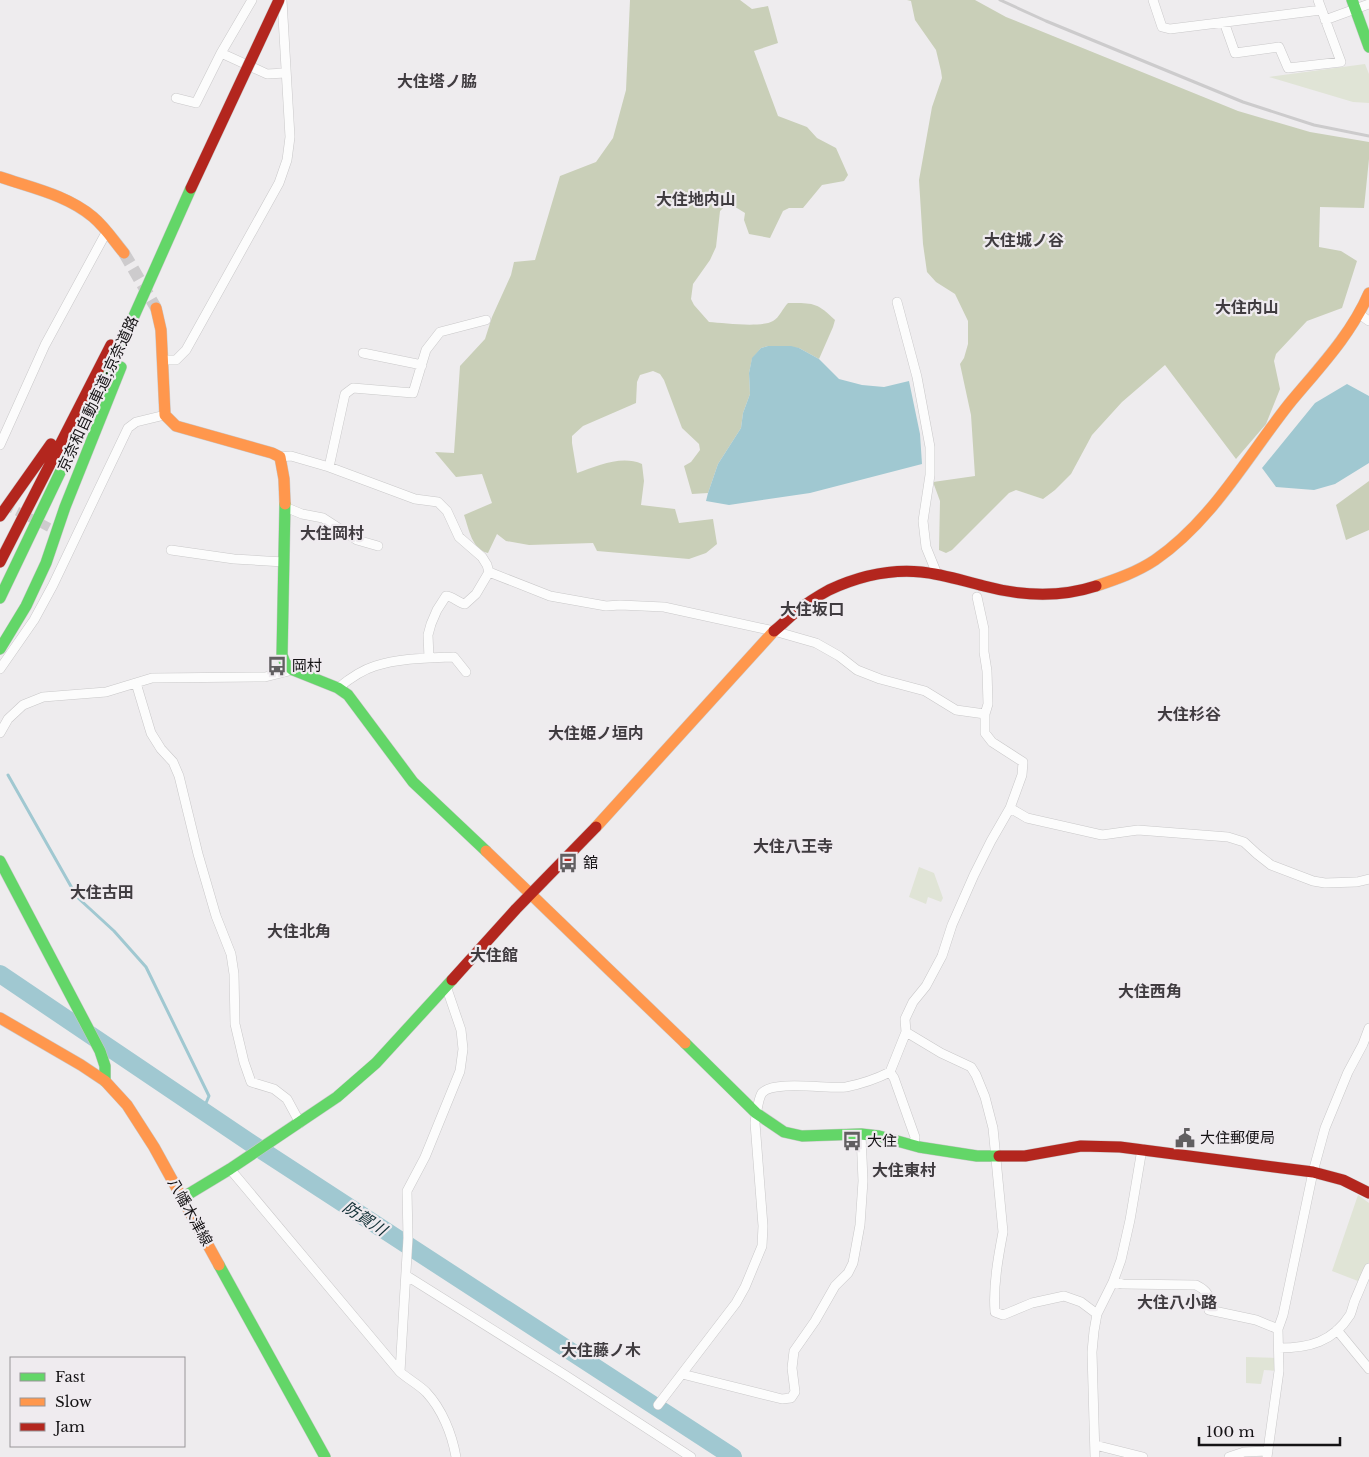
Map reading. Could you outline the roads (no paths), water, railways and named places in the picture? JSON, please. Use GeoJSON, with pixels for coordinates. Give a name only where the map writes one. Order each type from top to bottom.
{"type":"FeatureCollection","features":[{"type":"Feature","properties":{"kind":"main road","name":"京奈和自動車道;京奈道路"},"geometry":{"type":"LineString","coordinates":[[0,562],[191,188],[280,0]]}},
{"type":"Feature","properties":{"kind":"main road"},"geometry":{"type":"LineString","coordinates":[[1354,5],[1369,47]]}},
{"type":"Feature","properties":{"kind":"main road"},"geometry":{"type":"LineString","coordinates":[[0,178],[77,205],[94,217],[124,253]]}},
{"type":"Feature","properties":{"kind":"main road","name":"京奈和自動車道;京奈道路"},"geometry":{"type":"LineString","coordinates":[[0,598],[109,371],[170,240],[191,188]]}},
{"type":"Feature","properties":{"kind":"main road"},"geometry":{"type":"LineString","coordinates":[[0,649],[26,606],[46,563],[116,380],[160,278],[170,240]]}},
{"type":"Feature","properties":{"kind":"main road"},"geometry":{"type":"LineString","coordinates":[[182,1198],[300,1123],[337,1097],[376,1063],[516,909],[581,843],[774,631],[797,610],[846,582],[881,573],[906,571],[937,574],[984,587],[1030,594],[1053,595],[1077,592],[1109,584],[1135,572],[1176,545],[1202,520],[1287,406],[1327,359],[1359,314],[1369,293]]}},
{"type":"Feature","properties":{"kind":"main road"},"geometry":{"type":"LineString","coordinates":[[156,308],[161,330],[165,416],[176,426],[272,453],[280,458],[284,479],[285,507],[282,655],[285,663],[293,670],[338,688],[348,695],[413,782],[756,1113],[784,1132],[802,1136],[861,1134],[880,1136],[914,1145],[978,1156],[996,1157],[1025,1156],[1081,1146],[1120,1147],[1314,1172],[1343,1180],[1369,1193]]}},
{"type":"Feature","properties":{"kind":"main road"},"geometry":{"type":"LineString","coordinates":[[0,516],[45,455],[105,355]]}},
{"type":"Feature","properties":{"kind":"main road"},"geometry":{"type":"LineString","coordinates":[[0,862],[100,1051],[105,1066],[105,1081]]}},
{"type":"Feature","properties":{"kind":"main road","name":"八幡木津線"},"geometry":{"type":"LineString","coordinates":[[0,1018],[105,1081],[127,1105],[140,1124],[182,1198],[325,1457]]}},
{"type":"Feature","properties":{"kind":"street"},"geometry":{"type":"LineString","coordinates":[[176,98],[196,103],[221,53],[252,0]]}},
{"type":"Feature","properties":{"kind":"street"},"geometry":{"type":"LineString","coordinates":[[163,360],[176,360],[186,350],[279,183],[287,160],[290,137],[280,0]]}},
{"type":"Feature","properties":{"kind":"street"},"geometry":{"type":"LineString","coordinates":[[1153,0],[1162,26],[1170,29],[1321,10]]}},
{"type":"Feature","properties":{"kind":"street"},"geometry":{"type":"LineString","coordinates":[[1224,22],[1235,53],[1279,47],[1288,68],[1341,62],[1318,0]]}},
{"type":"Feature","properties":{"kind":"street"},"geometry":{"type":"LineString","coordinates":[[1325,20],[1354,5],[1369,4]]}},
{"type":"Feature","properties":{"kind":"street"},"geometry":{"type":"LineString","coordinates":[[221,53],[267,74],[286,73]]}},
{"type":"Feature","properties":{"kind":"street"},"geometry":{"type":"LineString","coordinates":[[0,445],[45,345],[107,231]]}},
{"type":"Feature","properties":{"kind":"street"},"geometry":{"type":"LineString","coordinates":[[897,302],[917,377],[930,447],[930,475],[923,521],[926,547],[937,574]]}},
{"type":"Feature","properties":{"kind":"street"},"geometry":{"type":"LineString","coordinates":[[1359,314],[1369,321]]}},
{"type":"Feature","properties":{"kind":"street"},"geometry":{"type":"LineString","coordinates":[[329,467],[346,394],[353,388],[413,393],[426,350],[440,332],[486,320]]}},
{"type":"Feature","properties":{"kind":"street"},"geometry":{"type":"LineString","coordinates":[[363,353],[422,365]]}},
{"type":"Feature","properties":{"kind":"street"},"geometry":{"type":"LineString","coordinates":[[0,669],[34,620],[53,585],[128,428],[136,422],[165,416]]}},
{"type":"Feature","properties":{"kind":"street"},"geometry":{"type":"LineString","coordinates":[[280,458],[291,456],[329,467],[415,499],[438,502],[447,512],[459,538],[482,557],[489,572],[476,594],[465,604],[446,596],[437,610],[429,629],[428,658]]}},
{"type":"Feature","properties":{"kind":"street"},"geometry":{"type":"LineString","coordinates":[[285,507],[302,514],[323,518],[357,540],[378,546]]}},
{"type":"Feature","properties":{"kind":"street"},"geometry":{"type":"LineString","coordinates":[[64,535],[74,540]]}},
{"type":"Feature","properties":{"kind":"street"},"geometry":{"type":"LineString","coordinates":[[170,550],[234,559],[284,562]]}},
{"type":"Feature","properties":{"kind":"street"},"geometry":{"type":"LineString","coordinates":[[489,572],[550,596],[606,606],[664,607],[774,631],[816,643],[839,656],[857,670],[880,679],[925,691],[956,710],[985,714]]}},
{"type":"Feature","properties":{"kind":"street"},"geometry":{"type":"LineString","coordinates":[[658,1406],[736,1303],[745,1287],[762,1246],[763,1226],[755,1144],[755,1123],[762,1094],[770,1088],[791,1086],[836,1088],[848,1086],[875,1080],[890,1072],[906,1032],[905,1019],[913,1002],[926,986],[942,956],[952,925],[974,875],[1010,808],[1022,775],[1024,762],[992,742],[985,733],[985,714],[988,704],[987,671],[984,652],[984,629],[977,597]]}},
{"type":"Feature","properties":{"kind":"street"},"geometry":{"type":"LineString","coordinates":[[338,688],[353,677],[374,666],[428,658],[454,657],[466,672]]}},
{"type":"Feature","properties":{"kind":"street"},"geometry":{"type":"LineString","coordinates":[[0,733],[8,719],[23,705],[43,697],[106,692],[152,678],[265,677],[293,670]]}},
{"type":"Feature","properties":{"kind":"street"},"geometry":{"type":"LineString","coordinates":[[136,683],[151,733],[161,749],[173,762],[179,776],[213,908],[231,954],[234,974],[235,1024],[251,1082],[274,1090],[287,1099],[300,1123]]}},
{"type":"Feature","properties":{"kind":"street"},"geometry":{"type":"LineString","coordinates":[[1010,808],[1027,818],[1102,835],[1138,830],[1228,837],[1244,842],[1271,865],[1313,881],[1325,883],[1357,882],[1369,879]]}},
{"type":"Feature","properties":{"kind":"street"},"geometry":{"type":"LineString","coordinates":[[400,1372],[407,1276],[406,1191],[425,1157],[460,1071],[463,1049],[461,1030],[446,986]]}},
{"type":"Feature","properties":{"kind":"street"},"geometry":{"type":"LineString","coordinates":[[1229,1457],[1244,1452],[1268,1454],[1279,1371],[1278,1329],[1284,1316],[1314,1172],[1325,1128],[1348,1072],[1369,1028]]}},
{"type":"Feature","properties":{"kind":"street"},"geometry":{"type":"LineString","coordinates":[[906,1032],[941,1053],[970,1067],[976,1075],[990,1112],[1002,1232],[994,1300],[995,1312],[1003,1315],[1032,1303],[1064,1296],[1081,1302],[1097,1314]]}},
{"type":"Feature","properties":{"kind":"street"},"geometry":{"type":"LineString","coordinates":[[890,1072],[894,1078],[915,1137],[914,1145]]}},
{"type":"Feature","properties":{"kind":"street"},"geometry":{"type":"LineString","coordinates":[[682,1374],[782,1399],[791,1398],[795,1392],[792,1368],[794,1350],[815,1321],[835,1286],[848,1273],[853,1263],[860,1225],[863,1181],[861,1134]]}},
{"type":"Feature","properties":{"kind":"street"},"geometry":{"type":"LineString","coordinates":[[1095,1457],[1092,1352],[1097,1314],[1113,1282],[1121,1260],[1142,1150]]}},
{"type":"Feature","properties":{"kind":"street"},"geometry":{"type":"LineString","coordinates":[[230,1169],[400,1372],[425,1392],[440,1412],[453,1440],[456,1457]]}},
{"type":"Feature","properties":{"kind":"street"},"geometry":{"type":"LineString","coordinates":[[1279,1348],[1312,1345],[1328,1338],[1338,1330],[1351,1314],[1369,1268]]}},
{"type":"Feature","properties":{"kind":"street"},"geometry":{"type":"LineString","coordinates":[[407,1276],[691,1457]]}},
{"type":"Feature","properties":{"kind":"street"},"geometry":{"type":"LineString","coordinates":[[1113,1282],[1123,1284],[1196,1285],[1204,1289],[1209,1296],[1209,1310],[1256,1320],[1278,1329]]}},
{"type":"Feature","properties":{"kind":"street"},"geometry":{"type":"LineString","coordinates":[[1338,1330],[1369,1369]]}},
{"type":"Feature","properties":{"kind":"street"},"geometry":{"type":"LineString","coordinates":[[1095,1445],[1143,1457]]}},
{"type":"Feature","properties":{"kind":"water"},"geometry":{"type":"Polygon","coordinates":[[[768,346],[799,348],[819,359],[839,379],[862,385],[884,387],[909,381],[920,434],[922,464],[810,493],[729,505],[706,501],[718,464],[741,428],[743,413],[750,394],[749,373],[752,358],[761,348],[768,346]]]}},
{"type":"Feature","properties":{"kind":"water"},"geometry":{"type":"Polygon","coordinates":[[[1347,384],[1369,396],[1369,463],[1335,484],[1314,490],[1276,487],[1262,468],[1315,403],[1347,384]]]}},
{"type":"Feature","properties":{"kind":"waterway"},"geometry":{"type":"LineString","coordinates":[[8,775],[77,897],[114,931],[146,967],[209,1096],[203,1110]]}},
{"type":"Feature","properties":{"kind":"waterway","name":"防賀川"},"geometry":{"type":"LineString","coordinates":[[0,974],[249,1142],[733,1457]]}},
{"type":"Feature","properties":{"kind":"tunnel"},"geometry":{"type":"LineString","coordinates":[[124,253],[156,308]]}},
{"type":"Feature","properties":{"kind":"tunnel"},"geometry":{"type":"LineString","coordinates":[[5,505],[64,535]]}},
{"type":"Feature","properties":{"kind":"railway"},"geometry":{"type":"LineString","coordinates":[[1000,0],[1046,21],[1243,102],[1314,125],[1369,136]]}},
{"type":"Feature","properties":{"kind":"place","name":"岡村"},"geometry":{"type":"Point","coordinates":[277,666]}},
{"type":"Feature","properties":{"kind":"place","name":"舘"},"geometry":{"type":"Point","coordinates":[568,863]}},
{"type":"Feature","properties":{"kind":"place","name":"大住郵便局"},"geometry":{"type":"Point","coordinates":[1185,1138]}},
{"type":"Feature","properties":{"kind":"place","name":"大住"},"geometry":{"type":"Point","coordinates":[852,1141]}},
{"type":"Feature","properties":{"kind":"district","name":"大住塔ノ脇"},"geometry":{"type":"Point","coordinates":[437,81]}},
{"type":"Feature","properties":{"kind":"district","name":"大住地内山"},"geometry":{"type":"Point","coordinates":[696,199]}},
{"type":"Feature","properties":{"kind":"district","name":"大住城ノ谷"},"geometry":{"type":"Point","coordinates":[1024,240]}},
{"type":"Feature","properties":{"kind":"district","name":"大住内山"},"geometry":{"type":"Point","coordinates":[1247,307]}},
{"type":"Feature","properties":{"kind":"district","name":"大住岡村"},"geometry":{"type":"Point","coordinates":[332,533]}},
{"type":"Feature","properties":{"kind":"district","name":"大住坂口"},"geometry":{"type":"Point","coordinates":[812,609]}},
{"type":"Feature","properties":{"kind":"district","name":"大住杉谷"},"geometry":{"type":"Point","coordinates":[1189,714]}},
{"type":"Feature","properties":{"kind":"district","name":"大住姫ノ垣内"},"geometry":{"type":"Point","coordinates":[596,733]}},
{"type":"Feature","properties":{"kind":"district","name":"大住八王寺"},"geometry":{"type":"Point","coordinates":[793,846]}},
{"type":"Feature","properties":{"kind":"district","name":"大住古田"},"geometry":{"type":"Point","coordinates":[102,892]}},
{"type":"Feature","properties":{"kind":"district","name":"大住北角"},"geometry":{"type":"Point","coordinates":[299,931]}},
{"type":"Feature","properties":{"kind":"district","name":"大住館"},"geometry":{"type":"Point","coordinates":[494,955]}},
{"type":"Feature","properties":{"kind":"district","name":"大住西角"},"geometry":{"type":"Point","coordinates":[1150,991]}},
{"type":"Feature","properties":{"kind":"district","name":"大住東村"},"geometry":{"type":"Point","coordinates":[904,1170]}},
{"type":"Feature","properties":{"kind":"district","name":"大住八小路"},"geometry":{"type":"Point","coordinates":[1177,1302]}},
{"type":"Feature","properties":{"kind":"district","name":"大住藤ノ木"},"geometry":{"type":"Point","coordinates":[601,1350]}}]}
